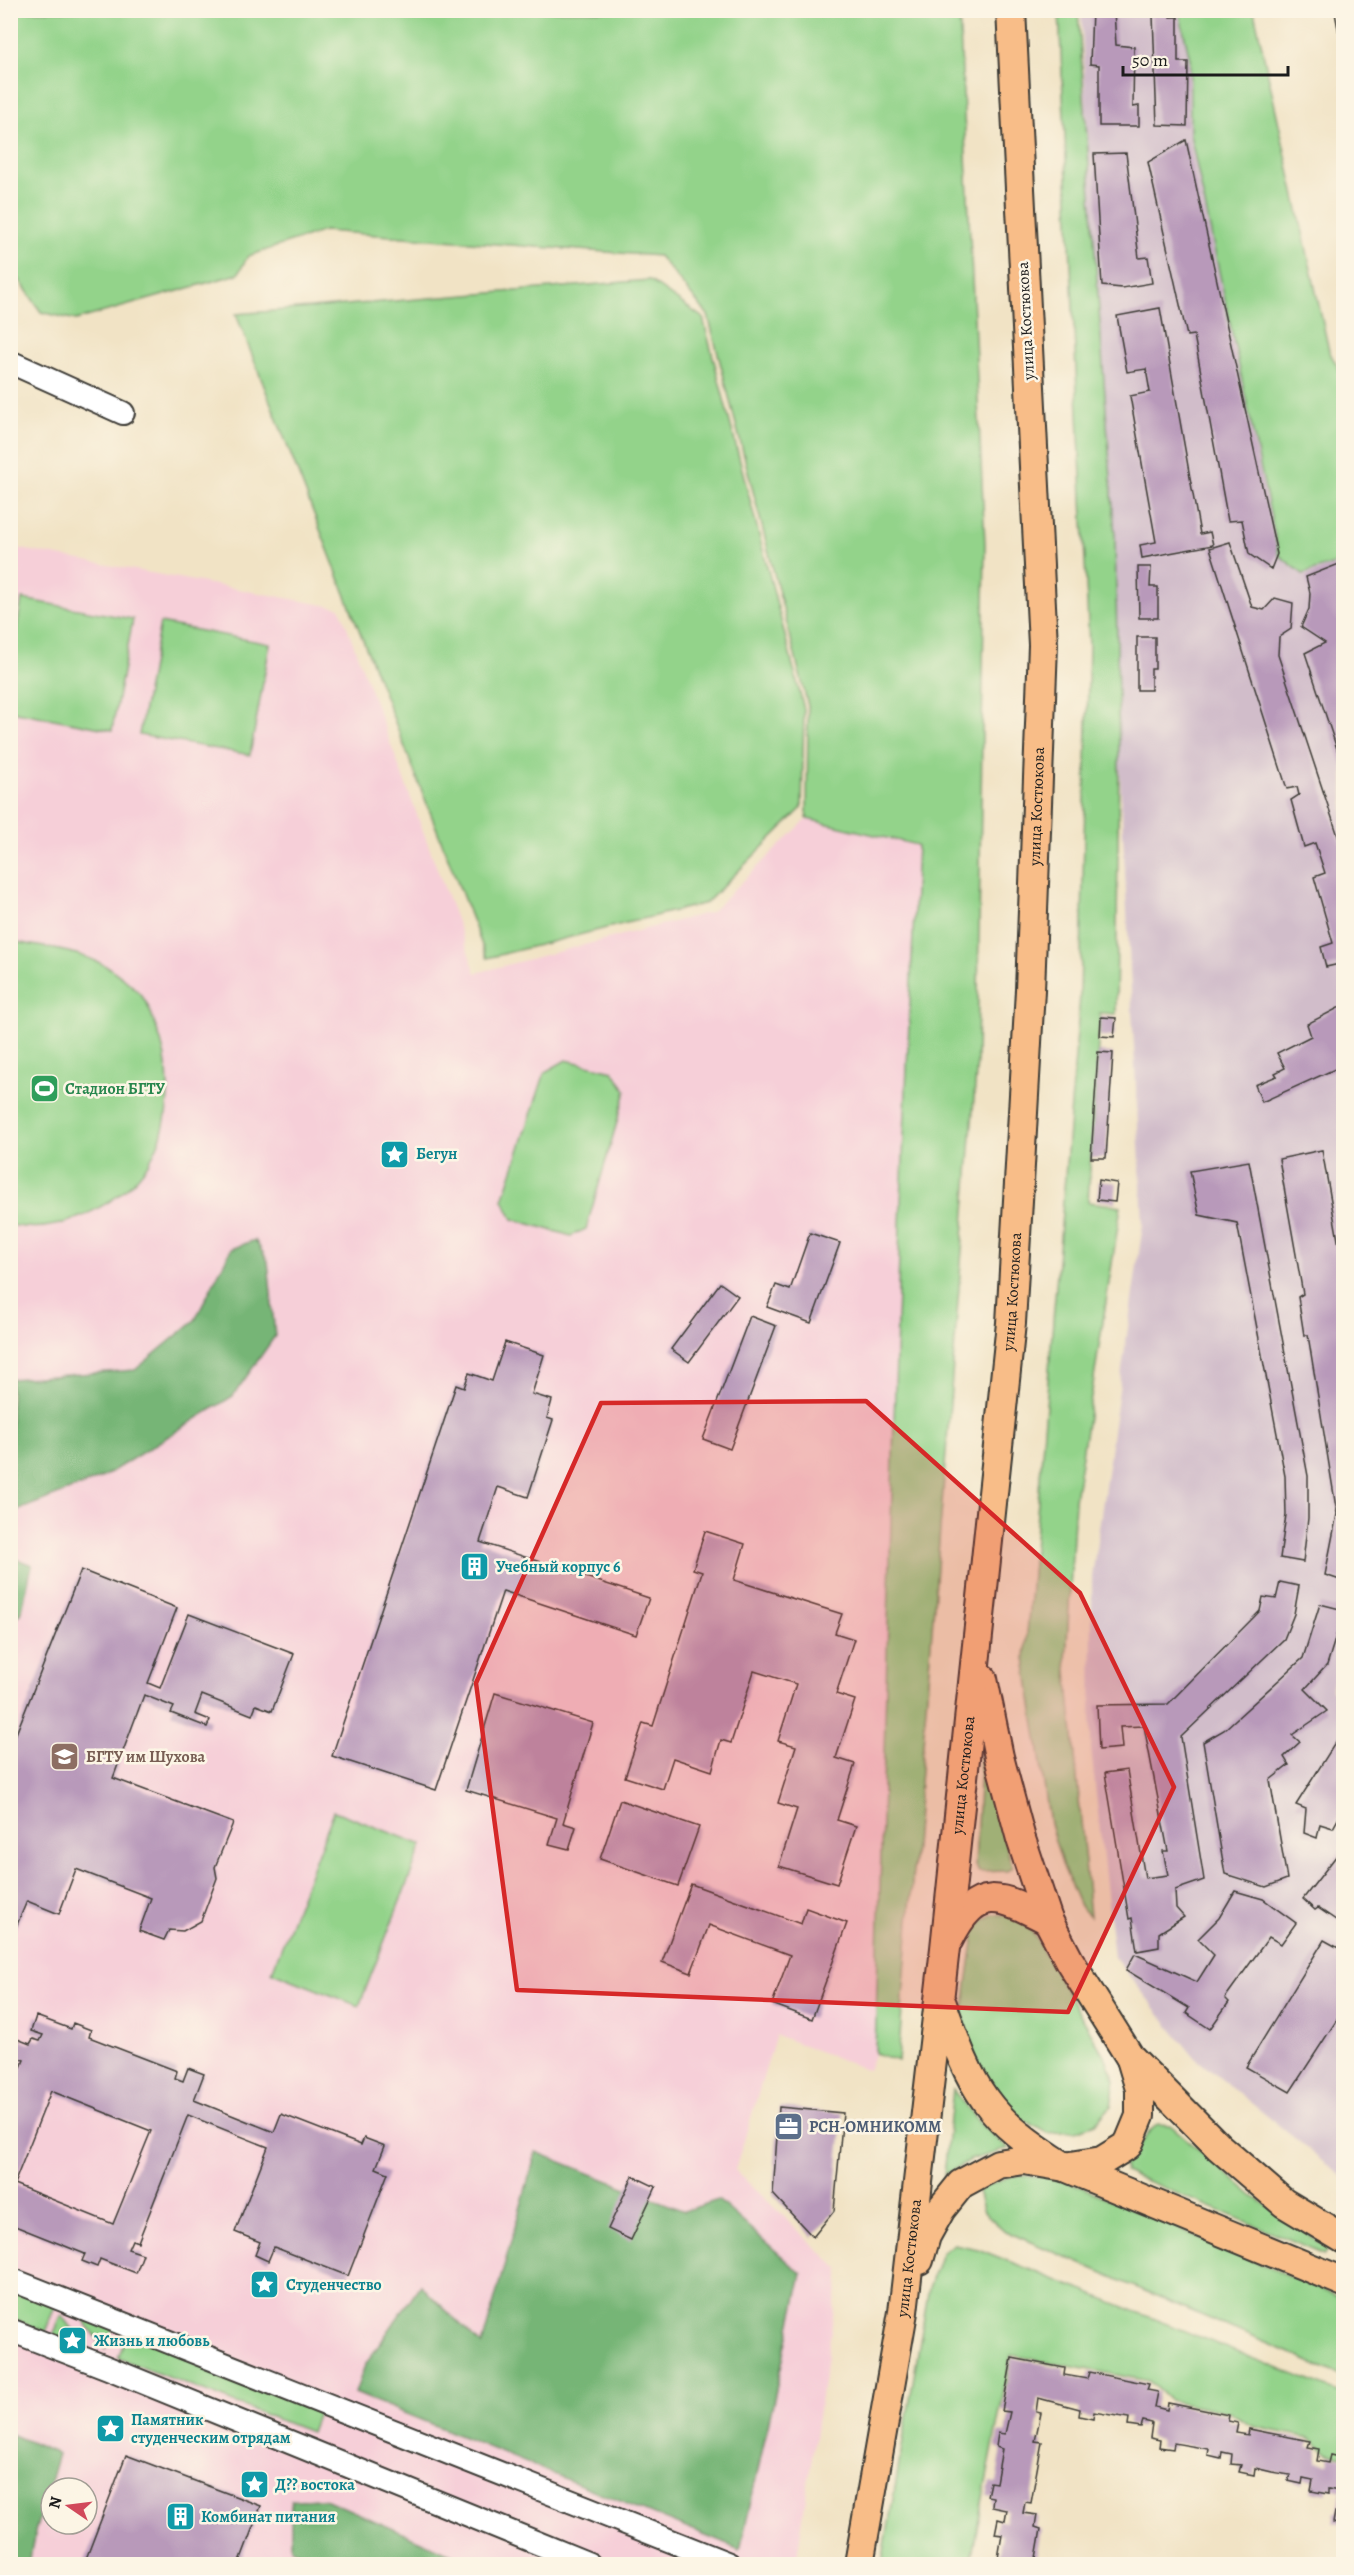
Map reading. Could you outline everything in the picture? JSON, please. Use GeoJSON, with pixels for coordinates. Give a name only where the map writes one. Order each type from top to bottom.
{"type":"FeatureCollection","features":[{"type":"Feature","properties":{"kind":"main road","name":"улица Костюкова"},"geometry":{"type":"LineString","coordinates":[[859,2565],[903,2312],[978,1650],[1011,1323],[1030,990],[1043,645],[1011,10]]}},
{"type":"Feature","properties":{"kind":"main road"},"geometry":{"type":"LineString","coordinates":[[978,1650],[999,1757],[1021,1839],[1048,1920],[1069,1960],[1130,2057],[1219,2147],[1284,2203],[1344,2239]]}},
{"type":"Feature","properties":{"kind":"main road"},"geometry":{"type":"LineString","coordinates":[[945,1948],[961,1916],[978,1902],[998,1899],[1016,1903],[1048,1920]]}},
{"type":"Feature","properties":{"kind":"main road"},"geometry":{"type":"LineString","coordinates":[[939,1997],[960,2058],[974,2085],[989,2108],[1031,2146],[1065,2167],[1344,2282]]}},
{"type":"Feature","properties":{"kind":"main road"},"geometry":{"type":"LineString","coordinates":[[903,2312],[926,2236],[941,2208],[961,2184],[998,2164],[1024,2160],[1065,2167],[1102,2162],[1128,2145],[1140,2116],[1140,2089],[1130,2057]]}},
{"type":"Feature","properties":{"kind":"street"},"geometry":{"type":"LineString","coordinates":[[10,362],[123,413]]}},
{"type":"Feature","properties":{"kind":"street"},"geometry":{"type":"LineString","coordinates":[[10,2279],[729,2565]]}},
{"type":"Feature","properties":{"kind":"street"},"geometry":{"type":"LineString","coordinates":[[10,2330],[589,2565]]}},
{"type":"Feature","properties":{"kind":"highlighted area"},"geometry":{"type":"Polygon","coordinates":[[[866,1401],[1080,1593],[1174,1787],[1068,2012],[517,1990],[476,1683],[601,1403],[866,1401]]]}},
{"type":"Feature","properties":{"kind":"shaded area"},"geometry":{"type":"Polygon","coordinates":[[[1081,11],[1186,11],[1343,552],[1344,1646],[1331,1690],[1344,1700],[1343,2177],[1195,2058],[1114,1957],[1091,1749],[1092,1577],[1143,1224],[1081,11]]]}},
{"type":"Feature","properties":{"kind":"shaded area"},"geometry":{"type":"Polygon","coordinates":[[[10,547],[340,608],[476,973],[711,912],[807,819],[917,844],[900,1224],[875,2053],[868,2070],[776,2035],[735,2170],[840,2270],[796,2564],[11,2564],[10,547]]]}},
{"type":"Feature","properties":{"kind":"green space"},"geometry":{"type":"Polygon","coordinates":[[[10,11],[959,11],[985,544],[977,1060],[898,2061],[875,2053],[900,1224],[917,845],[807,819],[808,706],[708,315],[659,256],[324,231],[248,256],[238,274],[76,320],[41,312],[11,267],[10,11]]]}},
{"type":"Feature","properties":{"kind":"green space"},"geometry":{"type":"Polygon","coordinates":[[[1059,11],[1078,11],[1115,537],[1119,756],[1116,1014],[1100,1013],[1088,1202],[1121,1206],[1075,1500],[1066,1661],[1090,1916],[1080,1906],[1062,1864],[1050,1824],[1025,1658],[1080,996],[1089,646],[1059,11]]]}},
{"type":"Feature","properties":{"kind":"green space"},"geometry":{"type":"Polygon","coordinates":[[[1179,11],[1254,11],[1329,351],[1343,377],[1343,561],[1303,574],[1279,555],[1190,134],[1190,59],[1179,11]]]}},
{"type":"Feature","properties":{"kind":"green space"},"geometry":{"type":"Polygon","coordinates":[[[649,280],[703,318],[804,709],[802,808],[706,903],[487,958],[236,314],[649,280]]]}},
{"type":"Feature","properties":{"kind":"green space"},"geometry":{"type":"Polygon","coordinates":[[[22,599],[133,619],[112,730],[11,711],[11,662],[22,599]]]}},
{"type":"Feature","properties":{"kind":"green space"},"geometry":{"type":"Polygon","coordinates":[[[160,623],[270,644],[250,755],[139,735],[160,623]]]}},
{"type":"Feature","properties":{"kind":"green space"},"geometry":{"type":"Polygon","coordinates":[[[10,941],[81,955],[107,966],[118,974],[144,999],[152,1014],[166,1063],[168,1083],[164,1124],[149,1162],[137,1178],[119,1195],[85,1215],[58,1225],[30,1228],[11,1225],[10,941]]]}},
{"type":"Feature","properties":{"kind":"green space"},"geometry":{"type":"Polygon","coordinates":[[[566,1060],[613,1071],[626,1091],[586,1229],[571,1236],[513,1219],[503,1200],[545,1072],[566,1060]]]}},
{"type":"Feature","properties":{"kind":"green space"},"geometry":{"type":"Polygon","coordinates":[[[255,1240],[268,1261],[275,1336],[233,1396],[103,1477],[11,1513],[11,1379],[135,1370],[195,1320],[231,1249],[255,1240]]]}},
{"type":"Feature","properties":{"kind":"green space"},"geometry":{"type":"Polygon","coordinates":[[[11,1557],[32,1565],[21,1614],[11,1619],[11,1557]]]}},
{"type":"Feature","properties":{"kind":"green space"},"geometry":{"type":"Polygon","coordinates":[[[981,1748],[1012,1867],[1007,1871],[979,1872],[975,1866],[981,1748]]]}},
{"type":"Feature","properties":{"kind":"green space"},"geometry":{"type":"Polygon","coordinates":[[[334,1811],[422,1845],[359,2006],[272,1972],[334,1811]]]}},
{"type":"Feature","properties":{"kind":"green space"},"geometry":{"type":"Polygon","coordinates":[[[993,1914],[1016,1916],[1031,1930],[1105,2057],[1115,2080],[1111,2106],[1095,2124],[1075,2131],[1048,2133],[1018,2117],[1000,2099],[971,2051],[963,2013],[974,1935],[979,1923],[993,1914]]]}},
{"type":"Feature","properties":{"kind":"green space"},"geometry":{"type":"Polygon","coordinates":[[[953,2090],[980,2124],[1009,2149],[970,2160],[944,2175],[953,2090]]]}},
{"type":"Feature","properties":{"kind":"green space"},"geometry":{"type":"Polygon","coordinates":[[[1158,2124],[1170,2125],[1253,2196],[1321,2243],[1328,2249],[1325,2254],[1125,2172],[1124,2164],[1158,2124]]]}},
{"type":"Feature","properties":{"kind":"green space"},"geometry":{"type":"Polygon","coordinates":[[[536,2152],[684,2211],[718,2200],[802,2274],[740,2550],[355,2393],[365,2365],[420,2285],[482,2345],[536,2152]]]}},
{"type":"Feature","properties":{"kind":"green space"},"geometry":{"type":"Polygon","coordinates":[[[1011,2176],[1046,2176],[1072,2183],[1343,2299],[1343,2376],[1005,2231],[984,2212],[978,2192],[988,2185],[1011,2176]]]}},
{"type":"Feature","properties":{"kind":"green space"},"geometry":{"type":"Polygon","coordinates":[[[954,2244],[978,2249],[1343,2394],[1343,2456],[1329,2453],[1310,2438],[1251,2426],[1229,2412],[1169,2400],[1149,2381],[1011,2355],[970,2564],[882,2564],[929,2288],[941,2253],[954,2244]]]}},
{"type":"Feature","properties":{"kind":"green space"},"geometry":{"type":"Polygon","coordinates":[[[10,2286],[56,2304],[45,2332],[11,2318],[10,2286]]]}},
{"type":"Feature","properties":{"kind":"green space"},"geometry":{"type":"Polygon","coordinates":[[[78,2312],[114,2326],[105,2349],[78,2312]]]}},
{"type":"Feature","properties":{"kind":"green space"},"geometry":{"type":"Polygon","coordinates":[[[62,2315],[89,2350],[53,2335],[62,2315]]]}},
{"type":"Feature","properties":{"kind":"green space"},"geometry":{"type":"Polygon","coordinates":[[[128,2331],[320,2405],[310,2432],[118,2358],[128,2331]]]}},
{"type":"Feature","properties":{"kind":"green space"},"geometry":{"type":"Polygon","coordinates":[[[11,2434],[58,2454],[52,2476],[39,2476],[39,2518],[29,2564],[11,2564],[11,2434]]]}},
{"type":"Feature","properties":{"kind":"green space"},"geometry":{"type":"Polygon","coordinates":[[[325,2499],[474,2564],[328,2564],[291,2548],[291,2500],[325,2499]]]}},
{"type":"Feature","properties":{"kind":"building"},"geometry":{"type":"Polygon","coordinates":[[[1092,10],[1114,10],[1116,45],[1134,47],[1133,107],[1139,106],[1139,126],[1099,126],[1099,65],[1090,64],[1092,10]]]}},
{"type":"Feature","properties":{"kind":"building"},"geometry":{"type":"Polygon","coordinates":[[[1148,10],[1170,10],[1170,17],[1178,17],[1178,62],[1188,62],[1187,126],[1157,125],[1153,16],[1148,16],[1148,10]]]}},
{"type":"Feature","properties":{"kind":"building"},"geometry":{"type":"Polygon","coordinates":[[[1344,11],[1344,49],[1342,49],[1335,13],[1344,11]]]}},
{"type":"Feature","properties":{"kind":"building"},"geometry":{"type":"Polygon","coordinates":[[[1186,140],[1277,554],[1271,569],[1249,554],[1242,520],[1228,521],[1194,335],[1187,336],[1148,162],[1186,140]]]}},
{"type":"Feature","properties":{"kind":"building"},"geometry":{"type":"Polygon","coordinates":[[[1126,153],[1139,258],[1148,257],[1152,283],[1122,288],[1102,286],[1094,154],[1126,153]]]}},
{"type":"Feature","properties":{"kind":"building"},"geometry":{"type":"Polygon","coordinates":[[[1160,308],[1200,534],[1210,532],[1213,545],[1142,558],[1140,545],[1156,542],[1130,396],[1150,392],[1146,369],[1127,372],[1117,316],[1160,308]]]}},
{"type":"Feature","properties":{"kind":"building"},"geometry":{"type":"Polygon","coordinates":[[[1230,542],[1252,607],[1264,610],[1275,598],[1293,603],[1291,629],[1279,637],[1278,655],[1344,854],[1344,963],[1326,967],[1321,947],[1333,943],[1314,877],[1325,873],[1315,843],[1304,847],[1291,800],[1299,795],[1297,787],[1287,789],[1210,548],[1230,542]]]}},
{"type":"Feature","properties":{"kind":"building"},"geometry":{"type":"Polygon","coordinates":[[[1344,562],[1344,605],[1341,605],[1344,634],[1343,767],[1305,653],[1325,643],[1301,627],[1309,609],[1310,593],[1306,577],[1344,562]]]}},
{"type":"Feature","properties":{"kind":"building"},"geometry":{"type":"Polygon","coordinates":[[[1138,567],[1151,567],[1150,587],[1158,587],[1158,618],[1139,618],[1138,567]]]}},
{"type":"Feature","properties":{"kind":"building"},"geometry":{"type":"Polygon","coordinates":[[[1137,637],[1155,637],[1155,669],[1151,669],[1151,690],[1137,690],[1137,637]]]}},
{"type":"Feature","properties":{"kind":"building"},"geometry":{"type":"Polygon","coordinates":[[[1344,1005],[1344,1065],[1262,1102],[1255,1085],[1277,1076],[1275,1073],[1285,1068],[1277,1053],[1311,1036],[1307,1024],[1344,1005]]]}},
{"type":"Feature","properties":{"kind":"building"},"geometry":{"type":"Polygon","coordinates":[[[1101,1017],[1116,1018],[1114,1037],[1100,1036],[1101,1017]]]}},
{"type":"Feature","properties":{"kind":"building"},"geometry":{"type":"Polygon","coordinates":[[[1098,1052],[1113,1053],[1106,1158],[1091,1158],[1098,1052]]]}},
{"type":"Feature","properties":{"kind":"building"},"geometry":{"type":"Polygon","coordinates":[[[1322,1150],[1344,1274],[1344,1565],[1340,1580],[1325,1575],[1337,1514],[1308,1335],[1304,1335],[1298,1297],[1303,1294],[1279,1159],[1322,1150]]]}},
{"type":"Feature","properties":{"kind":"building"},"geometry":{"type":"Polygon","coordinates":[[[1249,1161],[1308,1476],[1308,1518],[1303,1562],[1280,1558],[1286,1515],[1285,1476],[1237,1223],[1199,1215],[1190,1171],[1249,1161]]]}},
{"type":"Feature","properties":{"kind":"building"},"geometry":{"type":"Polygon","coordinates":[[[1099,1180],[1117,1183],[1115,1202],[1097,1200],[1099,1180]]]}},
{"type":"Feature","properties":{"kind":"building"},"geometry":{"type":"Polygon","coordinates":[[[810,1233],[840,1243],[811,1323],[767,1307],[776,1285],[790,1290],[810,1233]]]}},
{"type":"Feature","properties":{"kind":"building"},"geometry":{"type":"Polygon","coordinates":[[[720,1283],[738,1296],[689,1362],[671,1349],[720,1283]]]}},
{"type":"Feature","properties":{"kind":"building"},"geometry":{"type":"Polygon","coordinates":[[[750,1316],[776,1326],[730,1449],[703,1439],[750,1316]]]}},
{"type":"Feature","properties":{"kind":"building","name":"Учебный корпус 6"},"geometry":{"type":"Polygon","coordinates":[[[505,1342],[544,1355],[532,1394],[552,1400],[547,1418],[553,1420],[528,1497],[498,1487],[480,1542],[649,1598],[636,1635],[503,1591],[436,1790],[332,1756],[456,1385],[464,1388],[469,1373],[492,1381],[505,1342]]]}},
{"type":"Feature","properties":{"kind":"building"},"geometry":{"type":"Polygon","coordinates":[[[705,1531],[745,1544],[734,1580],[842,1614],[835,1633],[854,1639],[836,1694],[855,1700],[836,1758],[855,1764],[837,1820],[856,1826],[837,1884],[779,1866],[797,1809],[778,1803],[796,1746],[778,1741],[796,1684],[754,1671],[731,1743],[721,1740],[712,1771],[673,1758],[663,1789],[625,1777],[643,1723],[653,1726],[702,1572],[693,1569],[705,1531]]]}},
{"type":"Feature","properties":{"kind":"building","name":"БГТУ им Шухова"},"geometry":{"type":"Polygon","coordinates":[[[81,1570],[177,1608],[148,1683],[160,1688],[189,1614],[294,1654],[272,1711],[256,1705],[252,1715],[202,1695],[195,1714],[210,1720],[207,1727],[171,1713],[174,1707],[144,1695],[113,1778],[233,1823],[215,1867],[217,1878],[201,1921],[183,1931],[169,1930],[164,1940],[139,1931],[151,1898],[76,1869],[59,1914],[27,1901],[10,1941],[10,1749],[81,1570]]]}},
{"type":"Feature","properties":{"kind":"building"},"geometry":{"type":"Polygon","coordinates":[[[1280,1582],[1299,1586],[1294,1614],[1284,1639],[1181,1737],[1204,1880],[1175,1890],[1176,1908],[1184,1917],[1159,1933],[1159,1947],[1137,1951],[1132,1918],[1129,1919],[1105,1773],[1127,1770],[1145,1878],[1168,1875],[1163,1851],[1168,1851],[1144,1726],[1120,1727],[1122,1748],[1099,1750],[1097,1705],[1168,1704],[1260,1611],[1263,1597],[1276,1599],[1280,1582]]]}},
{"type":"Feature","properties":{"kind":"building"},"geometry":{"type":"Polygon","coordinates":[[[1320,1604],[1344,1610],[1327,1665],[1305,1689],[1327,1711],[1292,1735],[1300,1742],[1284,1757],[1289,1765],[1270,1780],[1287,1879],[1266,1887],[1225,1874],[1203,1742],[1224,1730],[1303,1658],[1320,1604]]]}},
{"type":"Feature","properties":{"kind":"building"},"geometry":{"type":"Polygon","coordinates":[[[495,1693],[593,1723],[563,1823],[576,1827],[569,1849],[549,1844],[557,1818],[466,1790],[495,1693]]]}},
{"type":"Feature","properties":{"kind":"building"},"geometry":{"type":"Polygon","coordinates":[[[1344,1729],[1344,1808],[1333,1828],[1320,1824],[1317,1838],[1304,1833],[1306,1809],[1296,1805],[1344,1729]]]}},
{"type":"Feature","properties":{"kind":"building"},"geometry":{"type":"Polygon","coordinates":[[[620,1800],[699,1827],[678,1886],[600,1859],[620,1800]]]}},
{"type":"Feature","properties":{"kind":"building"},"geometry":{"type":"Polygon","coordinates":[[[1344,1846],[1344,1910],[1336,1920],[1318,1908],[1315,1910],[1303,1899],[1344,1846]]]}},
{"type":"Feature","properties":{"kind":"building"},"geometry":{"type":"Polygon","coordinates":[[[691,1884],[801,1924],[806,1908],[847,1923],[812,2019],[772,2004],[790,1955],[709,1925],[691,1973],[662,1962],[691,1884]]]}},
{"type":"Feature","properties":{"kind":"building"},"geometry":{"type":"Polygon","coordinates":[[[1235,1891],[1263,1899],[1296,1923],[1281,1944],[1269,1937],[1225,1998],[1229,2002],[1210,2029],[1186,2013],[1189,2008],[1126,1970],[1135,1954],[1197,1982],[1214,1955],[1198,1939],[1219,1918],[1235,1891]]]}},
{"type":"Feature","properties":{"kind":"building"},"geometry":{"type":"Polygon","coordinates":[[[1324,1940],[1344,1951],[1344,2009],[1290,2092],[1246,2067],[1324,1940]]]}},
{"type":"Feature","properties":{"kind":"building"},"geometry":{"type":"Polygon","coordinates":[[[36,2016],[71,2029],[73,2023],[91,2030],[89,2037],[177,2071],[175,2078],[183,2081],[188,2068],[204,2074],[194,2100],[274,2132],[281,2114],[361,2145],[364,2138],[385,2146],[376,2168],[388,2173],[348,2276],[274,2247],[268,2261],[255,2255],[260,2242],[235,2232],[268,2147],[188,2115],[138,2242],[132,2240],[128,2249],[143,2254],[136,2273],[100,2259],[97,2267],[82,2261],[85,2254],[10,2224],[10,2095],[24,2060],[10,2055],[10,2036],[30,2044],[33,2039],[40,2041],[43,2035],[31,2031],[36,2016]],[[51,2091],[14,2184],[113,2224],[151,2131],[51,2091]]]}},
{"type":"Feature","properties":{"kind":"building"},"geometry":{"type":"Polygon","coordinates":[[[779,2107],[843,2113],[834,2211],[813,2237],[773,2194],[779,2107]]]}},
{"type":"Feature","properties":{"kind":"building"},"geometry":{"type":"Polygon","coordinates":[[[633,2176],[656,2187],[631,2240],[608,2229],[633,2176]]]}},
{"type":"Feature","properties":{"kind":"building"},"geometry":{"type":"Polygon","coordinates":[[[1012,2358],[1065,2368],[1064,2375],[1087,2379],[1089,2372],[1149,2384],[1147,2390],[1158,2392],[1155,2407],[1167,2410],[1168,2403],[1229,2415],[1228,2421],[1238,2423],[1236,2433],[1248,2435],[1249,2429],[1310,2441],[1308,2447],[1319,2449],[1317,2461],[1328,2463],[1330,2455],[1344,2458],[1344,2492],[1328,2489],[1328,2494],[1311,2491],[1313,2480],[1303,2478],[1302,2484],[1288,2481],[1290,2475],[1255,2468],[1254,2475],[1239,2472],[1241,2465],[1231,2464],[1232,2454],[1222,2452],[1221,2458],[1208,2455],[1209,2449],[1174,2443],[1173,2449],[1159,2447],[1160,2440],[1150,2438],[1152,2423],[1143,2421],[1141,2427],[1128,2425],[1129,2418],[1094,2412],[1093,2419],[1079,2416],[1080,2409],[1038,2398],[1036,2412],[1041,2413],[1035,2441],[1042,2442],[1031,2503],[1025,2502],[1023,2513],[1037,2515],[1035,2527],[1041,2529],[1035,2564],[997,2564],[1002,2535],[995,2534],[998,2519],[1005,2521],[1007,2510],[992,2507],[993,2497],[987,2496],[990,2482],[996,2483],[1002,2449],[996,2447],[998,2433],[1005,2434],[1010,2412],[1002,2411],[1012,2358]]]}},
{"type":"Feature","properties":{"kind":"building","name":"Комбинат питания"},"geometry":{"type":"Polygon","coordinates":[[[126,2455],[261,2506],[239,2564],[84,2564],[95,2536],[99,2536],[99,2525],[126,2455]]]}},
{"type":"Feature","properties":{"kind":"building"},"geometry":{"type":"Polygon","coordinates":[[[1342,2492],[1344,2492],[1344,2525],[1333,2523],[1335,2512],[1339,2512],[1342,2492]]]}},
{"type":"Feature","properties":{"kind":"place","name":"Стадион БГТУ"},"geometry":{"type":"Point","coordinates":[44,1089]}},
{"type":"Feature","properties":{"kind":"place","name":"Бегун"},"geometry":{"type":"Point","coordinates":[395,1154]}},
{"type":"Feature","properties":{"kind":"place","name":"Учебный корпус 6"},"geometry":{"type":"Point","coordinates":[475,1567]}},
{"type":"Feature","properties":{"kind":"place","name":"БГТУ им Шухова"},"geometry":{"type":"Point","coordinates":[65,1757]}},
{"type":"Feature","properties":{"kind":"place","name":"РСН-ОМНИКОММ"},"geometry":{"type":"Point","coordinates":[788,2127]}},
{"type":"Feature","properties":{"kind":"place","name":"Студенчество"},"geometry":{"type":"Point","coordinates":[265,2285]}},
{"type":"Feature","properties":{"kind":"place","name":"Жизнь и любовь"},"geometry":{"type":"Point","coordinates":[73,2341]}},
{"type":"Feature","properties":{"kind":"place","name":"Памятник студенческим отрядам"},"geometry":{"type":"Point","coordinates":[110,2429]}},
{"type":"Feature","properties":{"kind":"place","name":"Д?? востока"},"geometry":{"type":"Point","coordinates":[254,2485]}},
{"type":"Feature","properties":{"kind":"place","name":"Комбинат питания"},"geometry":{"type":"Point","coordinates":[180,2517]}}]}
